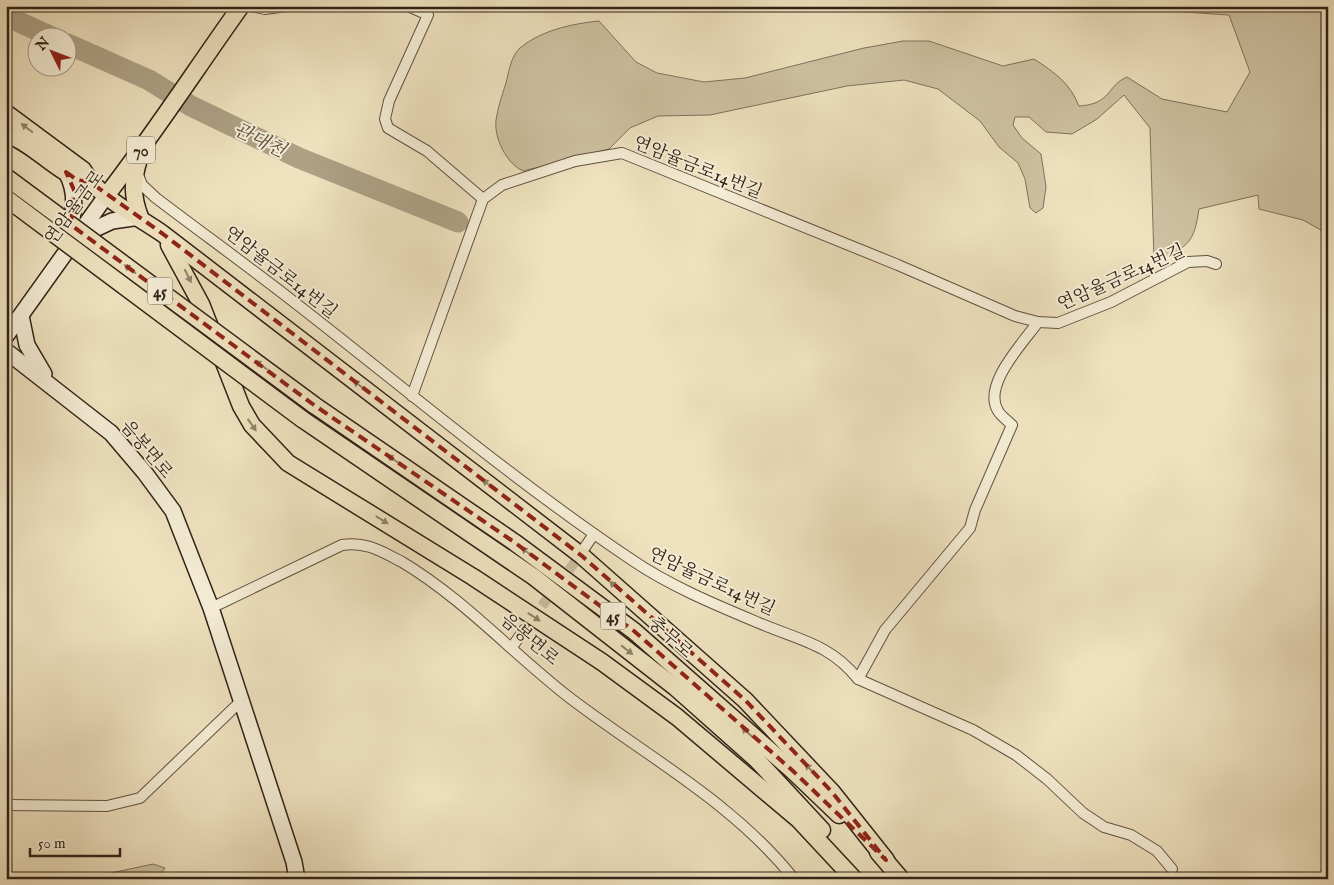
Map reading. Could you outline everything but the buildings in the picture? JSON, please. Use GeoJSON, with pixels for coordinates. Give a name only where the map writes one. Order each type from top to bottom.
{"type":"FeatureCollection","features":[{"type":"Feature","properties":{"kind":"main road","name":"연암율금로"},"geometry":{"type":"LineString","coordinates":[[106,196],[143,148],[188,79],[241,6]]}},
{"type":"Feature","properties":{"kind":"main road"},"geometry":{"type":"LineString","coordinates":[[6,113],[83,170],[90,182],[106,196],[163,234],[582,556],[745,700],[832,792],[886,860]]}},
{"type":"Feature","properties":{"kind":"main road"},"geometry":{"type":"LineString","coordinates":[[6,134],[32,146],[76,180],[90,182]]}},
{"type":"Feature","properties":{"kind":"main road"},"geometry":{"type":"LineString","coordinates":[[140,217],[133,200],[132,184],[143,148]]}},
{"type":"Feature","properties":{"kind":"main road","name":"충무로"},"geometry":{"type":"LineString","coordinates":[[6,177],[314,405],[514,542],[634,631],[793,770],[886,860],[902,879]]}},
{"type":"Feature","properties":{"kind":"main road","name":"충무로"},"geometry":{"type":"LineString","coordinates":[[6,198],[302,419],[534,577],[676,688],[757,760],[805,810],[863,879]]}},
{"type":"Feature","properties":{"kind":"main road"},"geometry":{"type":"LineString","coordinates":[[163,234],[182,264],[198,297],[241,406],[252,425],[281,457],[505,598],[602,662],[677,717],[799,820],[854,879]]}},
{"type":"Feature","properties":{"kind":"street"},"geometry":{"type":"LineString","coordinates":[[251,6],[265,9],[286,6]]}},
{"type":"Feature","properties":{"kind":"street"},"geometry":{"type":"LineString","coordinates":[[408,6],[428,15],[389,101],[385,119],[388,128],[428,151],[483,199],[412,396]]}},
{"type":"Feature","properties":{"kind":"street","name":"연암율금로14번길"},"geometry":{"type":"LineString","coordinates":[[483,199],[502,185],[575,161],[622,153],[898,265],[1015,316],[1038,322],[1058,323],[1076,316],[1111,302],[1188,262],[1207,261],[1216,264]]}},
{"type":"Feature","properties":{"kind":"street","name":"연암율금로14번길"},"geometry":{"type":"LineString","coordinates":[[136,170],[142,185],[156,198],[293,301],[524,484],[634,562],[669,582],[758,623],[826,649],[845,664],[858,679],[973,730],[1016,755],[1047,778],[1083,813],[1104,827],[1131,835],[1157,851],[1172,870]]}},
{"type":"Feature","properties":{"kind":"street"},"geometry":{"type":"LineString","coordinates":[[63,255],[75,208],[74,190],[66,172]]}},
{"type":"Feature","properties":{"kind":"street","name":"연암율금로"},"geometry":{"type":"LineString","coordinates":[[6,336],[106,196]]}},
{"type":"Feature","properties":{"kind":"street"},"geometry":{"type":"LineString","coordinates":[[74,240],[100,225],[140,217]]}},
{"type":"Feature","properties":{"kind":"street"},"geometry":{"type":"LineString","coordinates":[[21,316],[27,345],[50,384]]}},
{"type":"Feature","properties":{"kind":"street","name":"연암율금로14번길"},"geometry":{"type":"LineString","coordinates":[[858,679],[885,630],[970,528],[975,510],[1012,425],[997,410],[993,394],[998,376],[1038,322]]}},
{"type":"Feature","properties":{"kind":"street","name":"음봉면로"},"geometry":{"type":"LineString","coordinates":[[6,351],[111,433],[146,472],[172,511],[211,608],[240,702],[294,862],[297,879]]}},
{"type":"Feature","properties":{"kind":"street"},"geometry":{"type":"LineString","coordinates":[[583,550],[594,534]]}},
{"type":"Feature","properties":{"kind":"street","name":"음봉면로"},"geometry":{"type":"LineString","coordinates":[[211,608],[342,544],[358,542],[402,563],[438,587],[512,647],[569,697],[748,828],[794,879]]}},
{"type":"Feature","properties":{"kind":"street"},"geometry":{"type":"LineString","coordinates":[[512,647],[524,630]]}},
{"type":"Feature","properties":{"kind":"street"},"geometry":{"type":"LineString","coordinates":[[6,805],[107,806],[140,798],[240,702]]}},
{"type":"Feature","properties":{"kind":"highlighted area"},"geometry":{"type":"Polygon","coordinates":[[[66,172],[77,180],[90,182],[163,234],[582,556],[745,700],[832,792],[886,860],[793,771],[634,631],[514,542],[314,405],[71,225],[74,190],[66,172]]]}},
{"type":"Feature","properties":{"kind":"shaded area"},"geometry":{"type":"Polygon","coordinates":[[[1178,6],[1328,6],[1328,234],[1303,220],[1259,209],[1258,195],[1199,209],[1195,229],[1188,242],[1159,261],[1154,260],[1150,128],[1124,95],[1097,119],[1072,134],[1046,132],[1029,117],[1015,117],[1013,125],[1022,138],[1041,154],[1046,187],[1043,208],[1036,213],[1030,208],[1025,179],[1018,163],[999,147],[980,121],[938,89],[904,80],[847,86],[710,115],[658,116],[630,128],[609,149],[523,171],[506,156],[497,134],[496,120],[498,110],[511,64],[517,51],[547,32],[568,26],[599,21],[636,62],[657,73],[704,82],[745,78],[864,48],[903,41],[929,41],[1003,66],[1034,59],[1066,84],[1079,106],[1097,102],[1108,94],[1115,85],[1127,77],[1162,99],[1227,112],[1250,72],[1229,15],[1183,12],[1178,10],[1178,6]]]}},
{"type":"Feature","properties":{"kind":"shaded area"},"geometry":{"type":"Polygon","coordinates":[[[153,864],[165,868],[157,879],[83,879],[153,864]]]}},
{"type":"Feature","properties":{"kind":"waterway","name":"관대천"},"geometry":{"type":"LineString","coordinates":[[6,16],[32,28]]}},
{"type":"Feature","properties":{"kind":"waterway","name":"관대천"},"geometry":{"type":"LineString","coordinates":[[78,48],[149,80],[191,106],[299,158],[458,222]]}},
{"type":"Feature","properties":{"kind":"tunnel"},"geometry":{"type":"LineString","coordinates":[[524,630],[583,551]]}}]}
